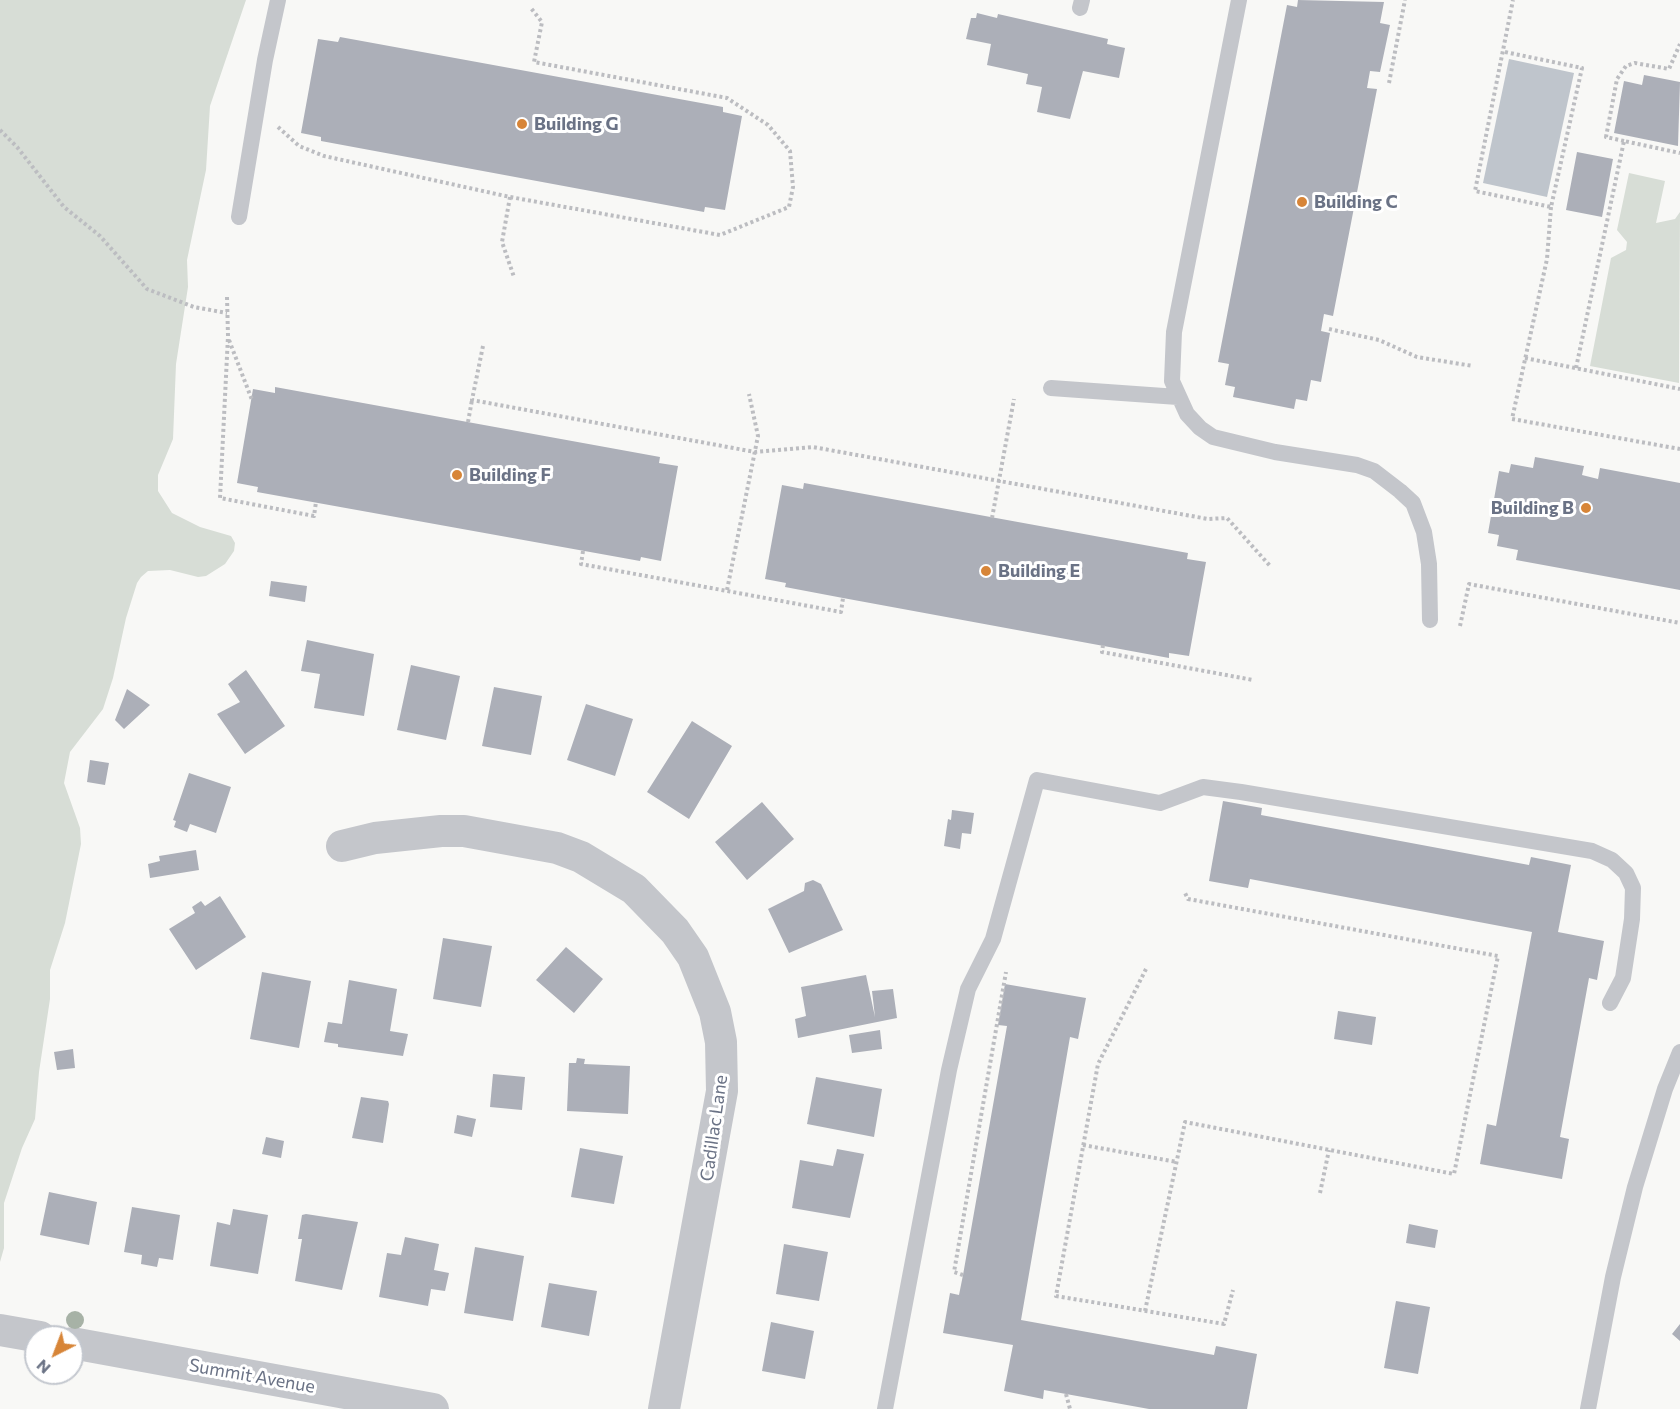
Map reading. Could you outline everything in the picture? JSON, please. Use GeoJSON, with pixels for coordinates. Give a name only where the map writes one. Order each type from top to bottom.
{"type":"FeatureCollection","features":[{"type":"Feature","properties":{"kind":"street","name":"Cadillac Lane"},"geometry":{"type":"LineString","coordinates":[[342,846],[375,838],[441,831],[464,831],[557,848],[591,862],[634,889],[675,931],[693,957],[715,1012],[721,1042],[722,1091],[664,1409]]}},
{"type":"Feature","properties":{"kind":"street"},"geometry":{"type":"LineString","coordinates":[[0,1330],[24,1334]]}},
{"type":"Feature","properties":{"kind":"street","name":"Summit Avenue"},"geometry":{"type":"LineString","coordinates":[[84,1345],[433,1409]]}},
{"type":"Feature","properties":{"kind":"lane"},"geometry":{"type":"LineString","coordinates":[[239,216],[278,0]]}},
{"type":"Feature","properties":{"kind":"lane"},"geometry":{"type":"LineString","coordinates":[[1239,0],[1174,332],[1172,381],[1178,397],[1200,428],[1213,436],[1275,452],[1357,465],[1387,478],[1413,503],[1420,518],[1429,564],[1430,620]]}},
{"type":"Feature","properties":{"kind":"lane"},"geometry":{"type":"LineString","coordinates":[[1052,388],[1178,397]]}},
{"type":"Feature","properties":{"kind":"lane"},"geometry":{"type":"LineString","coordinates":[[885,1409],[963,1011],[975,969],[993,939],[1037,780],[1160,803],[1203,787],[1592,851],[1612,860],[1626,873],[1633,888],[1632,919],[1623,978],[1610,1003]]}},
{"type":"Feature","properties":{"kind":"lane"},"geometry":{"type":"LineString","coordinates":[[1588,1409],[1613,1277],[1635,1187],[1665,1089],[1680,1052]]}},
{"type":"Feature","properties":{"kind":"path"},"geometry":{"type":"LineString","coordinates":[[1389,83],[1405,0]]}},
{"type":"Feature","properties":{"kind":"path"},"geometry":{"type":"LineString","coordinates":[[1513,0],[1503,47],[1505,52],[1475,191],[1551,207]]}},
{"type":"Feature","properties":{"kind":"path"},"geometry":{"type":"LineString","coordinates":[[257,109],[299,146],[324,156],[510,197],[720,236],[789,207],[793,188],[790,152],[768,125],[727,98],[534,62],[542,22],[530,7]]}},
{"type":"Feature","properties":{"kind":"path"},"geometry":{"type":"LineString","coordinates":[[1680,44],[1669,69],[1635,63],[1626,66],[1617,79],[1606,137],[1680,153]]}},
{"type":"Feature","properties":{"kind":"path"},"geometry":{"type":"LineString","coordinates":[[1505,52],[1582,68],[1551,207],[1547,260],[1512,419],[1680,449]]}},
{"type":"Feature","properties":{"kind":"path"},"geometry":{"type":"LineString","coordinates":[[0,130],[17,147],[64,207],[100,236],[147,289],[194,307],[227,313]]}},
{"type":"Feature","properties":{"kind":"path"},"geometry":{"type":"LineString","coordinates":[[1576,368],[1624,141]]}},
{"type":"Feature","properties":{"kind":"path"},"geometry":{"type":"LineString","coordinates":[[510,197],[502,242],[514,277]]}},
{"type":"Feature","properties":{"kind":"path"},"geometry":{"type":"LineString","coordinates":[[226,297],[228,336],[220,498],[314,516],[316,502]]}},
{"type":"Feature","properties":{"kind":"path"},"geometry":{"type":"LineString","coordinates":[[1329,329],[1379,340],[1417,357],[1473,366]]}},
{"type":"Feature","properties":{"kind":"path"},"geometry":{"type":"LineString","coordinates":[[228,336],[252,400]]}},
{"type":"Feature","properties":{"kind":"path"},"geometry":{"type":"LineString","coordinates":[[468,422],[483,346]]}},
{"type":"Feature","properties":{"kind":"path"},"geometry":{"type":"LineString","coordinates":[[1525,358],[1680,388]]}},
{"type":"Feature","properties":{"kind":"path"},"geometry":{"type":"LineString","coordinates":[[727,590],[758,436],[749,394]]}},
{"type":"Feature","properties":{"kind":"path"},"geometry":{"type":"LineString","coordinates":[[992,518],[1014,399]]}},
{"type":"Feature","properties":{"kind":"path"},"geometry":{"type":"LineString","coordinates":[[472,400],[755,452],[813,447],[1208,519],[1227,518],[1271,567]]}},
{"type":"Feature","properties":{"kind":"path"},"geometry":{"type":"LineString","coordinates":[[582,551],[580,564],[841,612],[843,598]]}},
{"type":"Feature","properties":{"kind":"path"},"geometry":{"type":"LineString","coordinates":[[1460,626],[1469,584],[1680,623]]}},
{"type":"Feature","properties":{"kind":"path"},"geometry":{"type":"LineString","coordinates":[[1103,645],[1102,652],[1253,680]]}},
{"type":"Feature","properties":{"kind":"path"},"geometry":{"type":"LineString","coordinates":[[1145,1311],[1185,1122],[1454,1174],[1498,956],[1188,899],[1185,893]]}},
{"type":"Feature","properties":{"kind":"path"},"geometry":{"type":"LineString","coordinates":[[963,1275],[954,1272],[1007,966]]}},
{"type":"Feature","properties":{"kind":"path"},"geometry":{"type":"LineString","coordinates":[[1146,969],[1098,1064],[1056,1296],[1224,1324],[1233,1290]]}},
{"type":"Feature","properties":{"kind":"path"},"geometry":{"type":"LineString","coordinates":[[1083,1145],[1176,1162]]}},
{"type":"Feature","properties":{"kind":"path"},"geometry":{"type":"LineString","coordinates":[[1320,1193],[1329,1150]]}},
{"type":"Feature","properties":{"kind":"path"},"geometry":{"type":"LineString","coordinates":[[1066,1394],[1070,1409]]}},
{"type":"Feature","properties":{"kind":"shaded area"},"geometry":{"type":"Polygon","coordinates":[[[0,0],[246,0],[210,106],[206,170],[187,260],[188,287],[176,364],[173,439],[158,475],[158,491],[172,513],[200,527],[231,536],[235,543],[234,551],[225,564],[206,576],[198,577],[170,570],[148,571],[141,577],[126,618],[113,678],[103,709],[70,752],[64,783],[80,828],[81,844],[65,923],[50,970],[50,999],[39,1072],[35,1119],[22,1148],[4,1203],[4,1248],[0,1262],[0,0]]]}},
{"type":"Feature","properties":{"kind":"shaded area"},"geometry":{"type":"Polygon","coordinates":[[[1509,59],[1574,73],[1547,197],[1483,183],[1509,59]]]}},
{"type":"Feature","properties":{"kind":"shaded area"},"geometry":{"type":"Polygon","coordinates":[[[1629,173],[1665,181],[1656,223],[1675,219],[1680,212],[1679,383],[1590,366],[1611,258],[1626,250],[1627,242],[1617,230],[1629,173]]]}},
{"type":"Feature","properties":{"kind":"building","name":"Building C"},"geometry":{"type":"Polygon","coordinates":[[[1298,0],[1384,2],[1380,23],[1390,25],[1380,72],[1370,71],[1367,88],[1377,89],[1333,316],[1324,314],[1321,331],[1330,333],[1321,382],[1311,380],[1307,401],[1296,399],[1294,409],[1233,397],[1235,387],[1225,385],[1229,364],[1218,362],[1287,5],[1297,7],[1298,0]]]}},
{"type":"Feature","properties":{"kind":"building"},"geometry":{"type":"Polygon","coordinates":[[[977,13],[997,18],[998,14],[1108,39],[1107,44],[1125,48],[1119,78],[1083,71],[1070,119],[1037,112],[1042,87],[1026,84],[1028,74],[987,65],[991,44],[966,39],[971,18],[976,18],[977,13]]]}},
{"type":"Feature","properties":{"kind":"building","name":"Building G"},"geometry":{"type":"Polygon","coordinates":[[[340,37],[723,107],[723,112],[742,116],[725,210],[705,207],[704,212],[321,141],[321,137],[301,133],[318,39],[338,42],[340,37]]]}},
{"type":"Feature","properties":{"kind":"building"},"geometry":{"type":"Polygon","coordinates":[[[1644,75],[1680,82],[1678,146],[1614,133],[1624,81],[1642,85],[1644,75]]]}},
{"type":"Feature","properties":{"kind":"building"},"geometry":{"type":"Polygon","coordinates":[[[1577,152],[1613,159],[1602,217],[1566,210],[1577,152]]]}},
{"type":"Feature","properties":{"kind":"building","name":"Building F"},"geometry":{"type":"Polygon","coordinates":[[[275,387],[660,457],[659,463],[678,466],[661,561],[641,557],[640,561],[257,492],[258,487],[237,483],[253,389],[275,393],[275,387]]]}},
{"type":"Feature","properties":{"kind":"building","name":"Building B"},"geometry":{"type":"Polygon","coordinates":[[[1535,457],[1584,466],[1582,475],[1598,479],[1600,468],[1680,483],[1680,590],[1516,560],[1518,550],[1497,546],[1499,535],[1488,533],[1499,471],[1509,473],[1511,464],[1533,468],[1535,457]]]}},
{"type":"Feature","properties":{"kind":"building","name":"Building E"},"geometry":{"type":"Polygon","coordinates":[[[804,483],[1188,553],[1187,559],[1206,562],[1189,656],[1169,653],[1169,658],[785,587],[786,583],[765,579],[782,485],[803,489],[804,483]]]}},
{"type":"Feature","properties":{"kind":"building"},"geometry":{"type":"Polygon","coordinates":[[[271,581],[307,586],[305,602],[269,596],[271,581]]]}},
{"type":"Feature","properties":{"kind":"building"},"geometry":{"type":"Polygon","coordinates":[[[307,640],[374,654],[364,716],[314,708],[320,674],[301,671],[307,640]]]}},
{"type":"Feature","properties":{"kind":"building"},"geometry":{"type":"Polygon","coordinates":[[[411,665],[460,676],[446,740],[397,730],[411,665]]]}},
{"type":"Feature","properties":{"kind":"building"},"geometry":{"type":"Polygon","coordinates":[[[246,670],[285,726],[245,754],[217,714],[240,702],[228,684],[246,670]]]}},
{"type":"Feature","properties":{"kind":"building"},"geometry":{"type":"Polygon","coordinates":[[[494,687],[542,696],[531,755],[482,746],[494,687]]]}},
{"type":"Feature","properties":{"kind":"building"},"geometry":{"type":"Polygon","coordinates":[[[127,689],[150,705],[124,729],[115,720],[127,689]]]}},
{"type":"Feature","properties":{"kind":"building"},"geometry":{"type":"Polygon","coordinates":[[[586,704],[633,719],[615,776],[567,760],[586,704]]]}},
{"type":"Feature","properties":{"kind":"building"},"geometry":{"type":"Polygon","coordinates":[[[692,721],[732,746],[689,819],[647,792],[692,721]]]}},
{"type":"Feature","properties":{"kind":"building"},"geometry":{"type":"Polygon","coordinates":[[[90,760],[109,763],[105,785],[87,782],[90,760]]]}},
{"type":"Feature","properties":{"kind":"building"},"geometry":{"type":"Polygon","coordinates":[[[189,773],[231,787],[216,833],[190,824],[187,832],[174,827],[176,821],[173,820],[189,773]]]}},
{"type":"Feature","properties":{"kind":"building"},"geometry":{"type":"Polygon","coordinates":[[[1223,801],[1262,808],[1261,815],[1529,865],[1531,857],[1571,865],[1558,932],[1604,941],[1597,980],[1589,978],[1560,1137],[1569,1139],[1562,1179],[1480,1164],[1487,1124],[1496,1126],[1532,932],[1250,879],[1248,888],[1209,881],[1223,801]]]}},
{"type":"Feature","properties":{"kind":"building"},"geometry":{"type":"Polygon","coordinates":[[[762,802],[794,839],[747,880],[715,842],[762,802]]]}},
{"type":"Feature","properties":{"kind":"building"},"geometry":{"type":"Polygon","coordinates":[[[952,810],[974,813],[971,834],[962,833],[960,849],[944,846],[948,819],[951,820],[952,810]]]}},
{"type":"Feature","properties":{"kind":"building"},"geometry":{"type":"Polygon","coordinates":[[[196,850],[199,870],[150,878],[148,864],[160,861],[159,856],[196,850]]]}},
{"type":"Feature","properties":{"kind":"building"},"geometry":{"type":"Polygon","coordinates":[[[813,880],[821,884],[843,930],[789,953],[768,909],[804,891],[805,883],[813,880]]]}},
{"type":"Feature","properties":{"kind":"building"},"geometry":{"type":"Polygon","coordinates":[[[220,896],[246,937],[196,970],[169,929],[195,913],[192,907],[201,901],[205,906],[220,896]]]}},
{"type":"Feature","properties":{"kind":"building"},"geometry":{"type":"Polygon","coordinates":[[[443,938],[492,946],[481,1007],[433,999],[443,938]]]}},
{"type":"Feature","properties":{"kind":"building"},"geometry":{"type":"Polygon","coordinates":[[[566,947],[603,979],[574,1013],[536,980],[566,947]]]}},
{"type":"Feature","properties":{"kind":"building"},"geometry":{"type":"Polygon","coordinates":[[[262,972],[311,981],[299,1048],[250,1039],[262,972]]]}},
{"type":"Feature","properties":{"kind":"building"},"geometry":{"type":"Polygon","coordinates":[[[866,975],[875,1017],[872,991],[893,989],[897,1018],[798,1038],[795,1019],[806,1016],[801,987],[866,975]]]}},
{"type":"Feature","properties":{"kind":"building"},"geometry":{"type":"Polygon","coordinates":[[[349,980],[397,989],[390,1031],[408,1034],[403,1056],[338,1047],[338,1044],[324,1042],[328,1022],[342,1024],[349,980]]]}},
{"type":"Feature","properties":{"kind":"building"},"geometry":{"type":"Polygon","coordinates":[[[1005,984],[1086,998],[1078,1039],[1070,1037],[1021,1320],[1214,1355],[1216,1346],[1257,1354],[1247,1409],[1149,1409],[1044,1390],[1043,1399],[1004,1391],[1013,1345],[943,1333],[950,1293],[959,1295],[963,1275],[1007,1026],[998,1025],[1005,984]]]}},
{"type":"Feature","properties":{"kind":"building"},"geometry":{"type":"Polygon","coordinates":[[[1338,1011],[1376,1017],[1372,1045],[1334,1039],[1338,1011]]]}},
{"type":"Feature","properties":{"kind":"building"},"geometry":{"type":"Polygon","coordinates":[[[880,1030],[882,1049],[852,1053],[849,1035],[880,1030]]]}},
{"type":"Feature","properties":{"kind":"building"},"geometry":{"type":"Polygon","coordinates":[[[73,1049],[75,1068],[57,1070],[54,1052],[73,1049]]]}},
{"type":"Feature","properties":{"kind":"building"},"geometry":{"type":"Polygon","coordinates":[[[577,1058],[585,1059],[584,1064],[630,1066],[628,1114],[567,1111],[569,1063],[576,1063],[577,1058]]]}},
{"type":"Feature","properties":{"kind":"building"},"geometry":{"type":"Polygon","coordinates":[[[493,1074],[525,1077],[522,1110],[490,1107],[493,1074]]]}},
{"type":"Feature","properties":{"kind":"building"},"geometry":{"type":"Polygon","coordinates":[[[816,1077],[882,1089],[874,1137],[807,1124],[816,1077]]]}},
{"type":"Feature","properties":{"kind":"building"},"geometry":{"type":"Polygon","coordinates":[[[361,1097],[388,1101],[383,1143],[352,1138],[361,1097]]]}},
{"type":"Feature","properties":{"kind":"building"},"geometry":{"type":"Polygon","coordinates":[[[457,1115],[476,1119],[472,1137],[454,1133],[457,1115]]]}},
{"type":"Feature","properties":{"kind":"building"},"geometry":{"type":"Polygon","coordinates":[[[266,1137],[284,1141],[281,1158],[262,1154],[266,1137]]]}},
{"type":"Feature","properties":{"kind":"building"},"geometry":{"type":"Polygon","coordinates":[[[580,1148],[623,1156],[614,1204],[571,1197],[580,1148]]]}},
{"type":"Feature","properties":{"kind":"building"},"geometry":{"type":"Polygon","coordinates":[[[837,1149],[864,1154],[850,1218],[792,1208],[800,1160],[833,1166],[837,1149]]]}},
{"type":"Feature","properties":{"kind":"building"},"geometry":{"type":"Polygon","coordinates":[[[49,1192],[97,1202],[89,1245],[40,1235],[49,1192]]]}},
{"type":"Feature","properties":{"kind":"building"},"geometry":{"type":"Polygon","coordinates":[[[132,1207],[180,1215],[173,1260],[159,1258],[157,1267],[141,1264],[142,1255],[124,1252],[132,1207]]]}},
{"type":"Feature","properties":{"kind":"building"},"geometry":{"type":"Polygon","coordinates":[[[233,1209],[268,1215],[258,1274],[210,1266],[217,1222],[230,1225],[233,1209]]]}},
{"type":"Feature","properties":{"kind":"building"},"geometry":{"type":"Polygon","coordinates":[[[302,1215],[358,1222],[342,1290],[295,1281],[302,1239],[298,1239],[302,1215]]]}},
{"type":"Feature","properties":{"kind":"building"},"geometry":{"type":"Polygon","coordinates":[[[1409,1224],[1438,1230],[1435,1248],[1406,1243],[1409,1224]]]}},
{"type":"Feature","properties":{"kind":"building"},"geometry":{"type":"Polygon","coordinates":[[[405,1237],[439,1244],[434,1270],[449,1273],[445,1291],[431,1289],[428,1306],[379,1297],[387,1253],[401,1255],[405,1237]]]}},
{"type":"Feature","properties":{"kind":"building"},"geometry":{"type":"Polygon","coordinates":[[[784,1244],[828,1252],[819,1301],[776,1294],[784,1244]]]}},
{"type":"Feature","properties":{"kind":"building"},"geometry":{"type":"Polygon","coordinates":[[[475,1247],[524,1256],[513,1321],[464,1313],[475,1247]]]}},
{"type":"Feature","properties":{"kind":"building"},"geometry":{"type":"Polygon","coordinates":[[[549,1283],[597,1291],[589,1336],[541,1327],[549,1283]]]}},
{"type":"Feature","properties":{"kind":"building"},"geometry":{"type":"Polygon","coordinates":[[[1396,1301],[1430,1307],[1418,1374],[1384,1368],[1396,1301]]]}},
{"type":"Feature","properties":{"kind":"building"},"geometry":{"type":"Polygon","coordinates":[[[771,1322],[814,1331],[805,1379],[762,1371],[771,1322]]]}},
{"type":"Feature","properties":{"kind":"building"},"geometry":{"type":"Polygon","coordinates":[[[1680,1324],[1680,1341],[1672,1334],[1680,1324]]]}},
{"type":"Feature","properties":{"kind":"place","name":"Building G"},"geometry":{"type":"Point","coordinates":[522,124]}},
{"type":"Feature","properties":{"kind":"place","name":"Building C"},"geometry":{"type":"Point","coordinates":[1302,202]}},
{"type":"Feature","properties":{"kind":"place","name":"Building F"},"geometry":{"type":"Point","coordinates":[457,475]}},
{"type":"Feature","properties":{"kind":"place","name":"Building B"},"geometry":{"type":"Point","coordinates":[1586,508]}},
{"type":"Feature","properties":{"kind":"place","name":"Building E"},"geometry":{"type":"Point","coordinates":[986,571]}}]}
